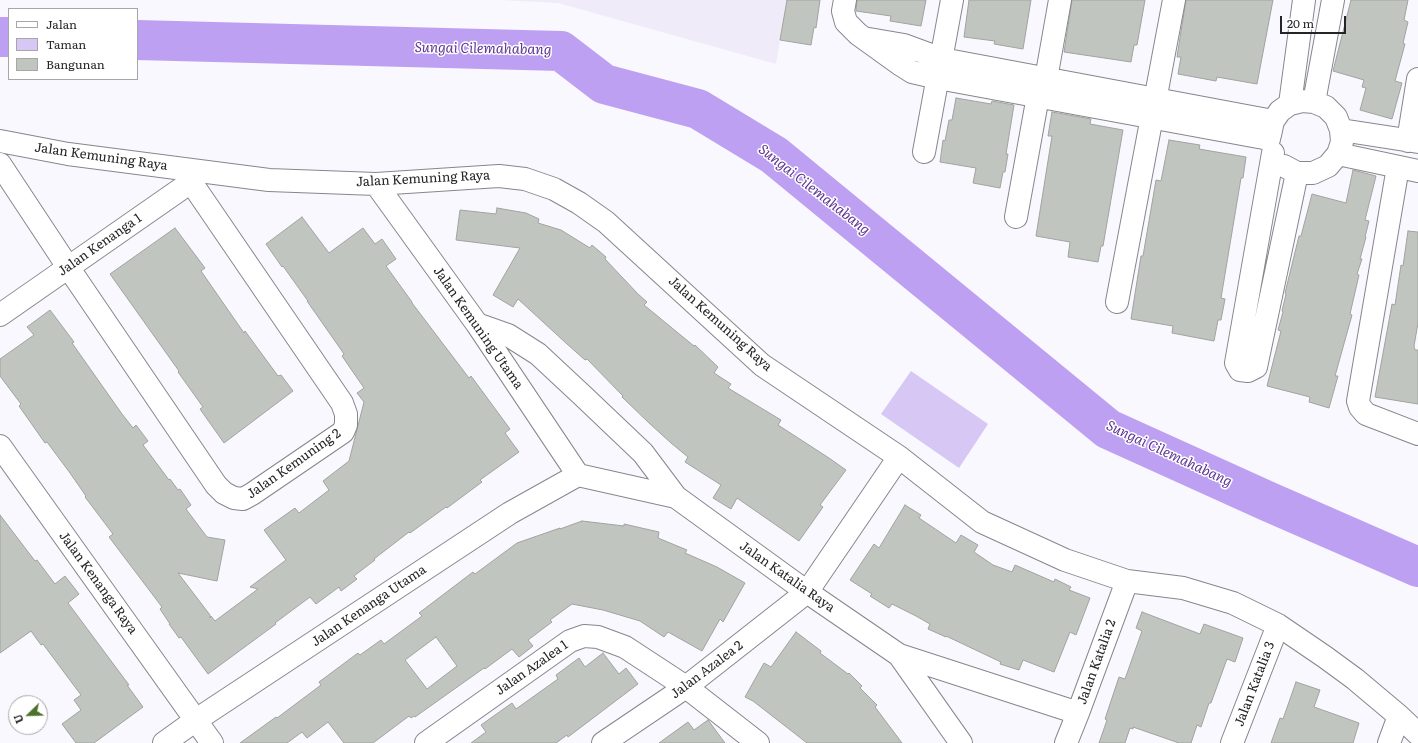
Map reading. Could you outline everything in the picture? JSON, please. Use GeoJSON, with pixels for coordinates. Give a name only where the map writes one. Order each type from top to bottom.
{"type":"FeatureCollection","features":[{"type":"Feature","properties":{"kind":"street"},"geometry":{"type":"LineString","coordinates":[[845,0],[843,11],[846,22],[858,34],[895,62],[912,72],[940,69],[1154,108],[1272,138]]}},
{"type":"Feature","properties":{"kind":"street"},"geometry":{"type":"LineString","coordinates":[[924,152],[952,0]]}},
{"type":"Feature","properties":{"kind":"street"},"geometry":{"type":"LineString","coordinates":[[1016,217],[1060,0]]}},
{"type":"Feature","properties":{"kind":"street"},"geometry":{"type":"LineString","coordinates":[[1116,302],[1174,0]]}},
{"type":"Feature","properties":{"kind":"street"},"geometry":{"type":"LineString","coordinates":[[1290,104],[1304,0]]}},
{"type":"Feature","properties":{"kind":"street"},"geometry":{"type":"LineString","coordinates":[[1314,102],[1333,0]]}},
{"type":"Feature","properties":{"kind":"street"},"geometry":{"type":"LineString","coordinates":[[1341,130],[1413,142],[1418,79]]}},
{"type":"Feature","properties":{"kind":"street"},"geometry":{"type":"LineString","coordinates":[[1272,138],[1283,166],[1297,173],[1313,173],[1328,166],[1338,154],[1342,142],[1341,130],[1336,117],[1326,107],[1314,102],[1302,101],[1290,104],[1280,111],[1272,138],[1236,363],[1240,370],[1248,371],[1256,368],[1297,173]]}},
{"type":"Feature","properties":{"kind":"street","name":"Jalan Kemuning Raya"},"geometry":{"type":"LineString","coordinates":[[0,141],[193,176],[376,184],[499,176],[525,179],[554,189],[579,203],[606,222],[762,365],[899,456],[982,522],[1065,560],[1127,581],[1183,588],[1233,603],[1278,625],[1331,661],[1355,679],[1418,734]]}},
{"type":"Feature","properties":{"kind":"street"},"geometry":{"type":"LineString","coordinates":[[1338,154],[1408,169],[1358,400],[1360,407],[1366,414],[1418,434]]}},
{"type":"Feature","properties":{"kind":"street"},"geometry":{"type":"LineString","coordinates":[[0,164],[68,268]]}},
{"type":"Feature","properties":{"kind":"street","name":"Jalan Kemuning 2"},"geometry":{"type":"LineString","coordinates":[[68,268],[216,485],[224,493],[234,498],[243,499],[343,432],[346,425],[346,414],[342,403],[193,176]]}},
{"type":"Feature","properties":{"kind":"street","name":"Jalan Kenanga 1"},"geometry":{"type":"LineString","coordinates":[[0,315],[68,268],[193,176]]}},
{"type":"Feature","properties":{"kind":"street","name":"Jalan Kemuning Utama"},"geometry":{"type":"LineString","coordinates":[[376,184],[477,324],[578,475]]}},
{"type":"Feature","properties":{"kind":"street","name":"Jalan Katalia Raya"},"geometry":{"type":"LineString","coordinates":[[477,324],[508,335],[538,354],[643,453],[676,497],[807,592],[899,655],[1078,713]]}},
{"type":"Feature","properties":{"kind":"street","name":"Jalan Kenanga Raya"},"geometry":{"type":"LineString","coordinates":[[0,446],[212,743]]}},
{"type":"Feature","properties":{"kind":"street","name":"Jalan Azalea 2"},"geometry":{"type":"LineString","coordinates":[[603,743],[686,687],[807,592],[899,456]]}},
{"type":"Feature","properties":{"kind":"street","name":"Jalan Katalia Raya"},"geometry":{"type":"LineString","coordinates":[[578,475],[676,497]]}},
{"type":"Feature","properties":{"kind":"street","name":"Jalan Kenanga Utama"},"geometry":{"type":"LineString","coordinates":[[164,743],[196,720],[510,513],[578,475]]}},
{"type":"Feature","properties":{"kind":"street","name":"Jalan Katalia 2"},"geometry":{"type":"LineString","coordinates":[[1066,743],[1127,581]]}},
{"type":"Feature","properties":{"kind":"street","name":"Jalan Katalia 3"},"geometry":{"type":"LineString","coordinates":[[1232,743],[1278,625]]}},
{"type":"Feature","properties":{"kind":"street","name":"Jalan Azalea 1"},"geometry":{"type":"LineString","coordinates":[[426,743],[570,641],[584,636],[598,637],[625,647],[686,687],[758,743]]}},
{"type":"Feature","properties":{"kind":"street","name":"Jalan Katalia Raya"},"geometry":{"type":"LineString","coordinates":[[899,655],[961,743]]}},
{"type":"Feature","properties":{"kind":"street"},"geometry":{"type":"LineString","coordinates":[[1389,743],[1398,716]]}},
{"type":"Feature","properties":{"kind":"shaded area"},"geometry":{"type":"Polygon","coordinates":[[[499,0],[787,0],[776,64],[558,3],[499,0]]]}},
{"type":"Feature","properties":{"kind":"green space"},"geometry":{"type":"Polygon","coordinates":[[[911,371],[988,424],[959,468],[881,414],[911,371]]]}},
{"type":"Feature","properties":{"kind":"building"},"geometry":{"type":"Polygon","coordinates":[[[787,0],[820,0],[816,28],[814,27],[811,45],[780,40],[787,0]]]}},
{"type":"Feature","properties":{"kind":"building"},"geometry":{"type":"Polygon","coordinates":[[[857,0],[926,0],[921,26],[890,21],[891,16],[856,11],[857,0]]]}},
{"type":"Feature","properties":{"kind":"building"},"geometry":{"type":"Polygon","coordinates":[[[969,0],[1031,0],[1023,49],[994,44],[995,41],[964,37],[969,0]]]}},
{"type":"Feature","properties":{"kind":"building"},"geometry":{"type":"Polygon","coordinates":[[[1072,0],[1145,0],[1137,45],[1134,45],[1131,62],[1064,52],[1072,0]]]}},
{"type":"Feature","properties":{"kind":"building"},"geometry":{"type":"Polygon","coordinates":[[[1186,0],[1273,0],[1257,84],[1217,77],[1216,81],[1178,74],[1181,57],[1177,57],[1186,0]]]}},
{"type":"Feature","properties":{"kind":"building"},"geometry":{"type":"Polygon","coordinates":[[[1351,0],[1408,0],[1404,20],[1408,22],[1403,43],[1405,44],[1395,81],[1402,83],[1392,119],[1360,110],[1366,88],[1362,87],[1364,80],[1333,71],[1351,0]]]}},
{"type":"Feature","properties":{"kind":"building"},"geometry":{"type":"Polygon","coordinates":[[[956,98],[991,104],[992,101],[1014,105],[1006,154],[1008,154],[1005,172],[1003,172],[1000,188],[973,183],[976,168],[940,162],[943,140],[945,141],[949,120],[952,120],[956,98]]]}},
{"type":"Feature","properties":{"kind":"building"},"geometry":{"type":"Polygon","coordinates":[[[1052,112],[1091,119],[1090,124],[1123,130],[1103,246],[1101,246],[1098,262],[1068,257],[1070,242],[1036,236],[1052,136],[1048,136],[1052,112]]]}},
{"type":"Feature","properties":{"kind":"building"},"geometry":{"type":"Polygon","coordinates":[[[1169,140],[1200,145],[1199,149],[1246,157],[1243,178],[1241,178],[1221,298],[1225,299],[1221,320],[1218,320],[1214,341],[1172,333],[1173,326],[1131,319],[1141,256],[1143,256],[1156,180],[1161,181],[1169,140]]]}},
{"type":"Feature","properties":{"kind":"building"},"geometry":{"type":"Polygon","coordinates":[[[1353,170],[1376,176],[1365,220],[1369,221],[1360,259],[1362,259],[1357,274],[1359,275],[1350,314],[1352,315],[1335,376],[1338,376],[1329,408],[1309,402],[1310,397],[1267,386],[1281,331],[1278,330],[1283,312],[1285,293],[1299,236],[1301,236],[1312,194],[1346,203],[1353,170]]]}},
{"type":"Feature","properties":{"kind":"building"},"geometry":{"type":"Polygon","coordinates":[[[497,208],[526,213],[539,219],[538,223],[561,230],[590,248],[592,245],[606,257],[605,259],[647,302],[644,305],[694,346],[695,345],[718,367],[714,373],[731,384],[728,388],[781,420],[778,425],[846,470],[820,505],[823,507],[799,541],[737,498],[731,509],[713,498],[721,485],[685,462],[688,457],[622,397],[623,396],[587,359],[585,360],[518,299],[513,307],[493,295],[520,248],[456,240],[460,210],[496,214],[497,208]]]}},
{"type":"Feature","properties":{"kind":"building"},"geometry":{"type":"Polygon","coordinates":[[[302,217],[329,253],[363,228],[375,244],[382,239],[396,259],[386,266],[469,378],[471,376],[510,429],[505,433],[519,452],[480,480],[482,482],[447,508],[446,507],[410,533],[409,532],[374,559],[375,560],[354,576],[357,579],[341,591],[339,587],[316,604],[310,597],[208,674],[181,637],[179,638],[160,609],[162,607],[109,537],[113,534],[85,497],[86,496],[70,473],[47,442],[45,443],[19,406],[21,404],[0,376],[0,359],[34,335],[27,327],[50,310],[74,342],[72,343],[122,414],[133,428],[136,425],[148,441],[143,445],[169,480],[170,479],[178,490],[180,489],[191,505],[186,509],[207,537],[225,540],[217,581],[178,573],[210,615],[210,618],[211,616],[215,621],[258,589],[250,587],[286,560],[264,530],[295,508],[299,513],[329,490],[323,481],[349,461],[364,402],[357,393],[364,388],[342,356],[344,354],[308,301],[266,244],[302,217]]]}},
{"type":"Feature","properties":{"kind":"building"},"geometry":{"type":"Polygon","coordinates":[[[175,228],[205,268],[201,271],[244,333],[245,331],[278,376],[281,375],[293,391],[224,443],[200,409],[203,407],[178,372],[179,371],[110,274],[175,228]]]}},
{"type":"Feature","properties":{"kind":"building"},"geometry":{"type":"Polygon","coordinates":[[[1408,231],[1418,232],[1418,323],[1414,346],[1415,350],[1418,350],[1418,404],[1375,397],[1392,304],[1395,305],[1401,265],[1403,266],[1408,231]]]}},
{"type":"Feature","properties":{"kind":"building"},"geometry":{"type":"Polygon","coordinates":[[[905,505],[921,515],[919,518],[956,543],[961,535],[978,545],[974,552],[993,565],[1012,572],[1015,565],[1054,582],[1055,579],[1071,587],[1069,590],[1090,598],[1076,635],[1070,632],[1054,672],[1023,660],[1019,670],[1000,664],[1001,662],[928,629],[930,624],[916,616],[892,604],[889,608],[870,596],[872,594],[850,580],[874,544],[879,548],[905,505]]]}},
{"type":"Feature","properties":{"kind":"building"},"geometry":{"type":"Polygon","coordinates":[[[0,515],[35,561],[37,560],[55,584],[65,576],[79,594],[68,603],[129,685],[127,685],[143,707],[94,743],[76,743],[62,724],[81,710],[74,700],[81,695],[43,644],[41,645],[31,631],[0,653],[0,515]]]}},
{"type":"Feature","properties":{"kind":"building"},"geometry":{"type":"Polygon","coordinates":[[[582,521],[624,526],[624,524],[659,532],[658,538],[687,550],[685,553],[717,567],[745,583],[723,622],[720,619],[702,651],[668,632],[664,637],[640,621],[603,610],[572,604],[550,620],[552,622],[528,640],[533,646],[519,657],[512,649],[415,717],[414,716],[411,718],[409,716],[373,743],[344,743],[328,722],[307,738],[302,732],[287,743],[240,743],[276,717],[277,718],[321,685],[319,682],[358,653],[360,655],[381,640],[384,644],[422,616],[419,613],[473,572],[475,574],[517,543],[582,521]],[[436,637],[405,660],[427,689],[457,666],[436,637]]]}},
{"type":"Feature","properties":{"kind":"building"},"geometry":{"type":"Polygon","coordinates":[[[1142,612],[1200,634],[1204,624],[1243,638],[1235,662],[1227,659],[1201,727],[1197,725],[1191,743],[1179,743],[1133,727],[1133,729],[1130,728],[1125,743],[1099,743],[1107,720],[1105,719],[1119,677],[1125,679],[1142,631],[1136,628],[1142,612]]]}},
{"type":"Feature","properties":{"kind":"building"},"geometry":{"type":"Polygon","coordinates":[[[796,632],[821,651],[820,653],[848,674],[849,673],[862,686],[860,688],[877,705],[875,707],[902,743],[807,743],[753,701],[745,697],[764,663],[771,667],[796,632]]]}},
{"type":"Feature","properties":{"kind":"building"},"geometry":{"type":"Polygon","coordinates":[[[603,653],[619,674],[626,668],[638,684],[568,737],[567,735],[556,743],[471,743],[486,732],[481,725],[512,703],[516,709],[558,679],[556,675],[579,658],[585,667],[603,653]]]}},
{"type":"Feature","properties":{"kind":"building"},"geometry":{"type":"Polygon","coordinates":[[[1296,682],[1320,690],[1314,707],[1359,723],[1353,743],[1271,743],[1280,718],[1283,719],[1296,682]]]}},
{"type":"Feature","properties":{"kind":"building"},"geometry":{"type":"Polygon","coordinates":[[[708,720],[725,743],[659,743],[688,722],[694,730],[708,720]]]}},
{"type":"Feature","properties":{"kind":"waterway","name":"Sungai Cilemahabang"},"geometry":{"type":"LineString","coordinates":[[0,37],[8,37]]}},
{"type":"Feature","properties":{"kind":"waterway","name":"Sungai Cilemahabang"},"geometry":{"type":"LineString","coordinates":[[138,40],[561,51],[604,84],[698,109],[774,155],[1108,429],[1418,567]]}}]}
